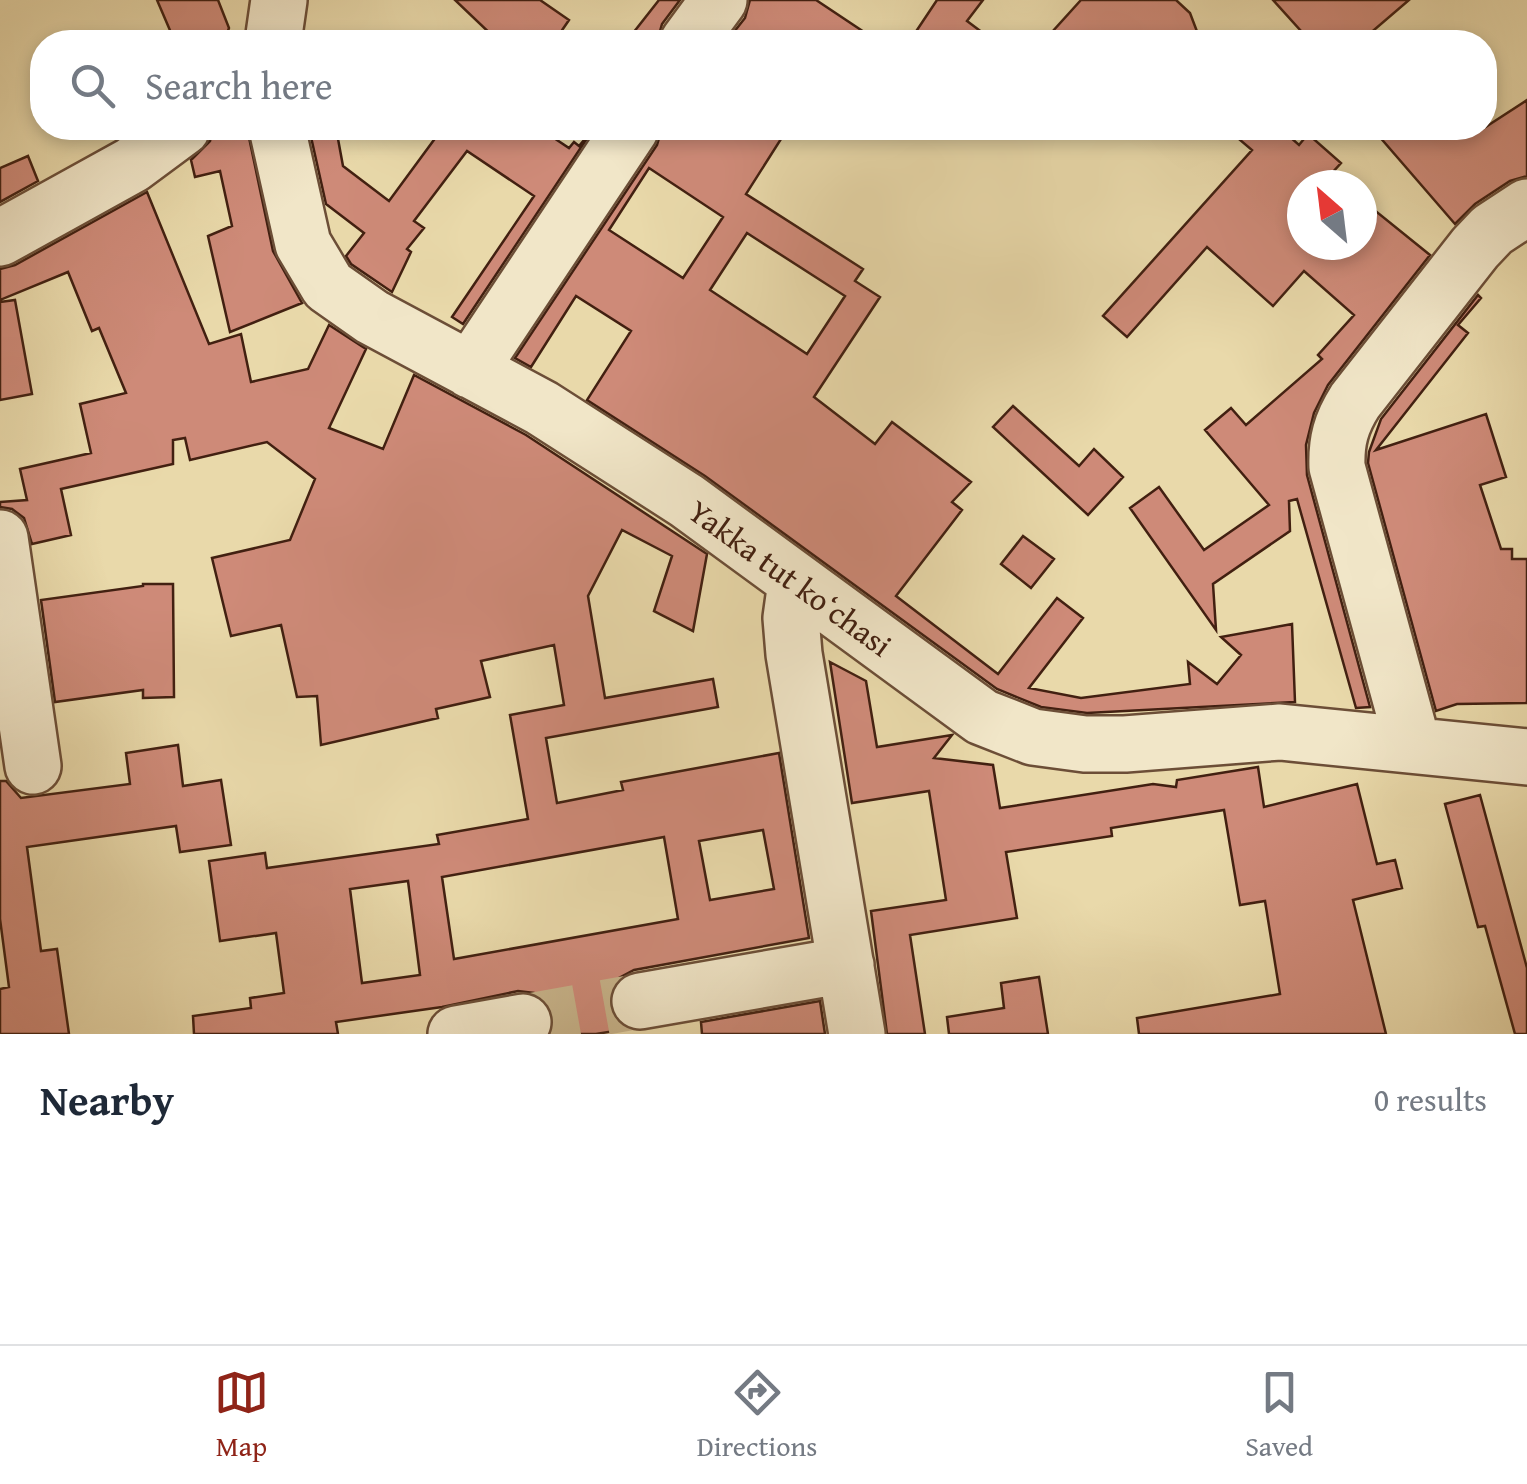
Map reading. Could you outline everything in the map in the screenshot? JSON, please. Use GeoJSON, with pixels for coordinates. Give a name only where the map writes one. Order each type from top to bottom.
{"type":"FeatureCollection","features":[{"type":"Feature","properties":{"kind":"street"},"geometry":{"type":"LineString","coordinates":[[275,30],[279,0]]}},
{"type":"Feature","properties":{"kind":"street"},"geometry":{"type":"LineString","coordinates":[[697,30],[719,0]]}},
{"type":"Feature","properties":{"kind":"street"},"geometry":{"type":"LineString","coordinates":[[0,238],[132,165],[166,140]]}},
{"type":"Feature","properties":{"kind":"street","name":"Yakka tut koʻchasi"},"geometry":{"type":"LineString","coordinates":[[280,140],[303,244],[328,286],[372,318],[542,408],[687,501],[982,718],[1034,737],[1085,744],[1280,732],[1527,757]]}},
{"type":"Feature","properties":{"kind":"street"},"geometry":{"type":"LineString","coordinates":[[470,370],[623,140]]}},
{"type":"Feature","properties":{"kind":"street"},"geometry":{"type":"LineString","coordinates":[[1413,745],[1337,467],[1336,445],[1342,422],[1355,401],[1476,248],[1492,230],[1527,207]]}},
{"type":"Feature","properties":{"kind":"street"},"geometry":{"type":"LineString","coordinates":[[0,538],[33,766]]}},
{"type":"Feature","properties":{"kind":"street"},"geometry":{"type":"LineString","coordinates":[[796,582],[791,618],[794,654],[857,1034]]}},
{"type":"Feature","properties":{"kind":"street"},"geometry":{"type":"LineString","coordinates":[[640,1001],[846,965]]}},
{"type":"Feature","properties":{"kind":"street"},"geometry":{"type":"LineString","coordinates":[[456,1034],[523,1022]]}},
{"type":"Feature","properties":{"kind":"building"},"geometry":{"type":"Polygon","coordinates":[[[157,0],[218,0],[229,28],[228,30],[170,30],[157,0]]]}},
{"type":"Feature","properties":{"kind":"building"},"geometry":{"type":"Polygon","coordinates":[[[455,0],[540,0],[569,20],[562,30],[486,30],[455,0]]]}},
{"type":"Feature","properties":{"kind":"building"},"geometry":{"type":"Polygon","coordinates":[[[659,0],[680,0],[660,30],[635,30],[659,0]]]}},
{"type":"Feature","properties":{"kind":"building"},"geometry":{"type":"Polygon","coordinates":[[[750,0],[816,0],[861,30],[736,30],[745,18],[750,0]]]}},
{"type":"Feature","properties":{"kind":"building"},"geometry":{"type":"Polygon","coordinates":[[[937,0],[983,0],[967,21],[979,30],[917,30],[937,0]]]}},
{"type":"Feature","properties":{"kind":"building"},"geometry":{"type":"Polygon","coordinates":[[[1081,0],[1176,0],[1190,13],[1196,30],[1054,30],[1081,0]]]}},
{"type":"Feature","properties":{"kind":"building"},"geometry":{"type":"Polygon","coordinates":[[[1273,0],[1409,0],[1374,30],[1300,30],[1273,0]]]}},
{"type":"Feature","properties":{"kind":"building"},"geometry":{"type":"Polygon","coordinates":[[[1527,100],[1527,176],[1510,181],[1475,204],[1455,224],[1382,140],[1497,140],[1497,120],[1527,100]]]}},
{"type":"Feature","properties":{"kind":"building"},"geometry":{"type":"Polygon","coordinates":[[[250,140],[273,251],[302,303],[230,332],[208,236],[232,226],[220,171],[195,177],[191,160],[210,141],[250,140]]]}},
{"type":"Feature","properties":{"kind":"building"},"geometry":{"type":"Polygon","coordinates":[[[312,140],[338,140],[343,166],[389,201],[434,140],[557,140],[569,148],[574,142],[579,146],[586,140],[463,324],[452,317],[534,196],[467,151],[414,221],[424,228],[407,249],[411,252],[392,292],[351,264],[346,256],[364,233],[326,204],[312,140]]]}},
{"type":"Feature","properties":{"kind":"building"},"geometry":{"type":"Polygon","coordinates":[[[658,140],[780,140],[746,194],[863,269],[855,281],[880,297],[814,397],[875,444],[892,422],[971,482],[952,502],[962,510],[896,596],[998,674],[1057,598],[1083,618],[1029,688],[1081,698],[1190,684],[1188,662],[1217,684],[1241,655],[1221,637],[1292,624],[1295,702],[1087,713],[1041,707],[997,689],[705,476],[587,400],[631,331],[576,296],[531,367],[515,358],[658,140]],[[649,168],[609,230],[683,278],[723,217],[649,168]],[[747,233],[710,290],[807,354],[845,296],[747,233]]]}},
{"type":"Feature","properties":{"kind":"building"},"geometry":{"type":"Polygon","coordinates":[[[1240,140],[1293,140],[1299,145],[1303,140],[1315,140],[1341,163],[1335,170],[1287,170],[1287,260],[1377,260],[1377,212],[1430,255],[1328,385],[1314,413],[1306,445],[1307,475],[1370,707],[1356,708],[1297,499],[1289,501],[1290,531],[1213,584],[1216,630],[1130,508],[1159,487],[1204,550],[1269,505],[1205,430],[1231,408],[1246,425],[1322,359],[1318,355],[1354,315],[1304,271],[1273,306],[1207,247],[1127,337],[1103,316],[1252,150],[1240,140]]]}},
{"type":"Feature","properties":{"kind":"building"},"geometry":{"type":"Polygon","coordinates":[[[28,156],[38,181],[0,202],[0,168],[28,156]]]}},
{"type":"Feature","properties":{"kind":"building"},"geometry":{"type":"Polygon","coordinates":[[[147,192],[209,344],[241,334],[251,382],[308,369],[329,325],[366,349],[329,428],[383,449],[414,375],[526,435],[707,554],[693,631],[654,611],[672,556],[622,530],[588,596],[605,698],[713,679],[718,707],[546,738],[557,803],[623,790],[621,782],[779,753],[809,938],[634,970],[619,978],[610,991],[610,1007],[616,1020],[627,1029],[596,1034],[552,1034],[554,1017],[547,1003],[534,993],[518,991],[442,1007],[336,1022],[338,1034],[194,1034],[193,1016],[251,1008],[250,998],[284,993],[276,933],[220,941],[209,861],[265,853],[267,868],[439,844],[437,835],[528,819],[510,715],[564,705],[554,645],[481,661],[490,697],[436,709],[438,718],[321,745],[317,696],[297,697],[281,625],[231,636],[212,558],[290,540],[315,479],[267,442],[190,460],[185,438],[173,440],[173,464],[61,489],[71,535],[32,544],[24,518],[12,509],[0,507],[0,502],[27,500],[20,469],[91,453],[80,404],[126,393],[99,328],[92,331],[68,272],[0,300],[0,269],[15,265],[147,192]],[[763,830],[699,841],[710,900],[774,889],[763,830]],[[664,837],[442,877],[454,959],[678,919],[664,837]],[[408,881],[350,889],[362,983],[420,975],[408,881]]]}},
{"type":"Feature","properties":{"kind":"building"},"geometry":{"type":"Polygon","coordinates":[[[1478,295],[1481,298],[1458,325],[1468,333],[1376,450],[1486,414],[1506,477],[1480,485],[1501,549],[1512,549],[1512,559],[1527,559],[1527,703],[1457,704],[1436,711],[1368,463],[1369,452],[1381,419],[1478,295]]]}},
{"type":"Feature","properties":{"kind":"building"},"geometry":{"type":"Polygon","coordinates":[[[15,300],[32,394],[0,400],[0,302],[15,300]]]}},
{"type":"Feature","properties":{"kind":"building"},"geometry":{"type":"Polygon","coordinates":[[[1013,406],[1079,466],[1094,449],[1123,477],[1088,515],[993,427],[1013,406]]]}},
{"type":"Feature","properties":{"kind":"building"},"geometry":{"type":"Polygon","coordinates":[[[1023,536],[1054,559],[1031,588],[1001,564],[1023,536]]]}},
{"type":"Feature","properties":{"kind":"building"},"geometry":{"type":"Polygon","coordinates":[[[143,584],[173,584],[174,697],[143,698],[143,690],[55,702],[41,600],[143,584]]]}},
{"type":"Feature","properties":{"kind":"building"},"geometry":{"type":"Polygon","coordinates":[[[830,662],[866,681],[877,747],[952,735],[934,758],[993,765],[1000,808],[1153,784],[1176,787],[1177,780],[1258,767],[1264,807],[1357,784],[1377,864],[1395,860],[1402,888],[1353,900],[1386,1034],[1139,1034],[1137,1018],[1280,994],[1265,901],[1240,905],[1224,810],[1111,828],[1112,836],[1006,852],[1017,918],[910,935],[925,1034],[887,1034],[871,911],[946,900],[929,791],[852,803],[830,662]]]}},
{"type":"Feature","properties":{"kind":"building"},"geometry":{"type":"Polygon","coordinates":[[[178,745],[183,786],[221,780],[231,845],[180,852],[176,826],[27,847],[41,951],[57,949],[69,1034],[0,1034],[0,989],[9,987],[0,919],[0,781],[6,781],[21,798],[130,784],[126,753],[178,745]]]}},
{"type":"Feature","properties":{"kind":"building"},"geometry":{"type":"Polygon","coordinates":[[[1480,795],[1527,968],[1527,1034],[1515,1034],[1485,926],[1478,927],[1445,804],[1480,795]]]}},
{"type":"Feature","properties":{"kind":"building"},"geometry":{"type":"Polygon","coordinates":[[[1039,977],[1048,1034],[949,1034],[947,1017],[1004,1008],[1001,983],[1039,977]]]}},
{"type":"Feature","properties":{"kind":"building"},"geometry":{"type":"Polygon","coordinates":[[[820,1001],[825,1034],[702,1034],[701,1022],[820,1001]]]}},
{"type":"Feature","properties":{"kind":"tunnel"},"geometry":{"type":"LineString","coordinates":[[523,1022],[640,1001]]}}]}
